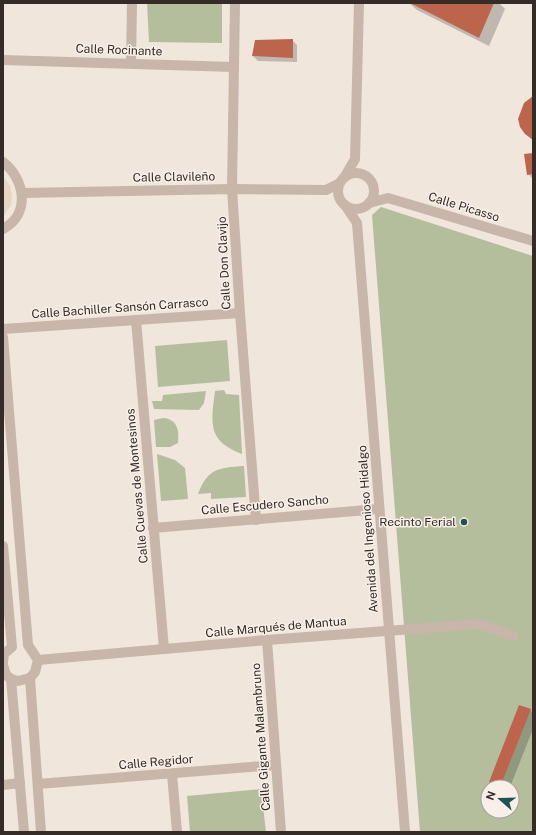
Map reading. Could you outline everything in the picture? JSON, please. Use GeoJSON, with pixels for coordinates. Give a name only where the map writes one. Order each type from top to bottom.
{"type":"FeatureCollection","features":[{"type":"Feature","properties":{"kind":"street"},"geometry":{"type":"LineString","coordinates":[[130,63],[132,3]]}},
{"type":"Feature","properties":{"kind":"street","name":"Calle Don Clavijo"},"geometry":{"type":"LineString","coordinates":[[235,3],[232,189],[256,520]]}},
{"type":"Feature","properties":{"kind":"street"},"geometry":{"type":"LineString","coordinates":[[343,202],[338,189],[355,160],[359,3]]}},
{"type":"Feature","properties":{"kind":"street","name":"Calle Rocinante"},"geometry":{"type":"LineString","coordinates":[[3,60],[234,67]]}},
{"type":"Feature","properties":{"kind":"street"},"geometry":{"type":"LineString","coordinates":[[3,156],[19,180],[22,192],[20,208],[14,219],[4,229]]}},
{"type":"Feature","properties":{"kind":"street"},"geometry":{"type":"LineString","coordinates":[[355,160],[364,175],[372,183],[374,194],[367,205]]}},
{"type":"Feature","properties":{"kind":"street"},"geometry":{"type":"LineString","coordinates":[[3,162],[12,169]]}},
{"type":"Feature","properties":{"kind":"street"},"geometry":{"type":"LineString","coordinates":[[342,181],[354,173],[364,175]]}},
{"type":"Feature","properties":{"kind":"street","name":"Calle Clavileño"},"geometry":{"type":"LineString","coordinates":[[22,192],[232,189],[326,190],[342,181]]}},
{"type":"Feature","properties":{"kind":"street","name":"Calle Picasso"},"geometry":{"type":"LineString","coordinates":[[372,183],[388,198],[533,241]]}},
{"type":"Feature","properties":{"kind":"street"},"geometry":{"type":"LineString","coordinates":[[326,190],[355,209],[388,198]]}},
{"type":"Feature","properties":{"kind":"street","name":"Avenida del Ingenioso Hidalgo"},"geometry":{"type":"LineString","coordinates":[[343,202],[357,223],[405,832]]}},
{"type":"Feature","properties":{"kind":"street","name":"Avenida del Ingenioso Hidalgo"},"geometry":{"type":"LineString","coordinates":[[357,223],[367,205]]}},
{"type":"Feature","properties":{"kind":"street","name":"Calle Bachiller Sansón Carrasco"},"geometry":{"type":"LineString","coordinates":[[3,329],[240,313]]}},
{"type":"Feature","properties":{"kind":"street","name":"Calle Cuevas de Montesinos"},"geometry":{"type":"LineString","coordinates":[[136,320],[164,649]]}},
{"type":"Feature","properties":{"kind":"street"},"geometry":{"type":"LineString","coordinates":[[3,337],[28,645],[38,660],[35,672],[30,678],[18,681],[11,679],[6,674],[3,665]]}},
{"type":"Feature","properties":{"kind":"street","name":"Calle Escudero Sancho"},"geometry":{"type":"LineString","coordinates":[[153,528],[379,509]]}},
{"type":"Feature","properties":{"kind":"street"},"geometry":{"type":"LineString","coordinates":[[3,546],[12,647]]}},
{"type":"Feature","properties":{"kind":"street","name":"Calle Marqués de Mantua"},"geometry":{"type":"LineString","coordinates":[[38,660],[267,640],[479,624],[514,636]]}},
{"type":"Feature","properties":{"kind":"street","name":"Calle Gigante Malambruno"},"geometry":{"type":"LineString","coordinates":[[267,640],[281,832]]}},
{"type":"Feature","properties":{"kind":"street"},"geometry":{"type":"LineString","coordinates":[[3,662],[4,654],[12,647],[19,643],[28,645]]}},
{"type":"Feature","properties":{"kind":"street"},"geometry":{"type":"LineString","coordinates":[[30,678],[41,832]]}},
{"type":"Feature","properties":{"kind":"street"},"geometry":{"type":"LineString","coordinates":[[11,679],[24,832]]}},
{"type":"Feature","properties":{"kind":"street","name":"Calle Regidor"},"geometry":{"type":"LineString","coordinates":[[38,784],[276,765]]}},
{"type":"Feature","properties":{"kind":"street"},"geometry":{"type":"LineString","coordinates":[[172,774],[177,832]]}},
{"type":"Feature","properties":{"kind":"street"},"geometry":{"type":"LineString","coordinates":[[3,785],[20,783]]}},
{"type":"Feature","properties":{"kind":"green space"},"geometry":{"type":"Polygon","coordinates":[[[147,3],[222,3],[222,43],[149,42],[147,3]]]}},
{"type":"Feature","properties":{"kind":"green space","name":"Recinto Ferial"},"geometry":{"type":"Polygon","coordinates":[[[381,207],[533,256],[533,832],[420,832],[372,215],[381,207]]]}},
{"type":"Feature","properties":{"kind":"green space"},"geometry":{"type":"Polygon","coordinates":[[[227,340],[230,381],[158,387],[155,346],[227,340]]]}},
{"type":"Feature","properties":{"kind":"green space"},"geometry":{"type":"Polygon","coordinates":[[[224,390],[226,394],[239,395],[242,454],[222,443],[214,430],[213,413],[215,391],[224,390]]]}},
{"type":"Feature","properties":{"kind":"green space"},"geometry":{"type":"Polygon","coordinates":[[[206,391],[204,403],[199,410],[154,409],[152,401],[162,401],[163,395],[206,391]]]}},
{"type":"Feature","properties":{"kind":"green space"},"geometry":{"type":"Polygon","coordinates":[[[163,418],[175,423],[178,430],[178,443],[170,447],[156,447],[154,420],[163,418]]]}},
{"type":"Feature","properties":{"kind":"green space"},"geometry":{"type":"Polygon","coordinates":[[[157,454],[175,460],[185,468],[188,499],[161,501],[157,454]]]}},
{"type":"Feature","properties":{"kind":"green space"},"geometry":{"type":"Polygon","coordinates":[[[244,466],[246,497],[211,499],[211,493],[198,494],[202,485],[210,474],[221,469],[244,466]]]}},
{"type":"Feature","properties":{"kind":"green space"},"geometry":{"type":"Polygon","coordinates":[[[261,789],[266,832],[190,832],[187,796],[261,789]]]}},
{"type":"Feature","properties":{"kind":"shaded area"},"geometry":{"type":"Polygon","coordinates":[[[3,176],[10,186],[12,195],[11,205],[3,217],[3,176]]]}},
{"type":"Feature","properties":{"kind":"building"},"geometry":{"type":"Polygon","coordinates":[[[410,3],[494,3],[479,38],[410,3]]]}},
{"type":"Feature","properties":{"kind":"building"},"geometry":{"type":"Polygon","coordinates":[[[293,39],[293,58],[252,56],[255,40],[293,39]]]}},
{"type":"Feature","properties":{"kind":"building"},"geometry":{"type":"Polygon","coordinates":[[[533,96],[533,140],[525,134],[520,127],[518,119],[524,103],[533,96]]]}},
{"type":"Feature","properties":{"kind":"building"},"geometry":{"type":"Polygon","coordinates":[[[533,153],[533,174],[527,175],[524,154],[533,153]]]}},
{"type":"Feature","properties":{"kind":"building"},"geometry":{"type":"Polygon","coordinates":[[[519,705],[531,709],[503,779],[490,779],[519,705]]]}},
{"type":"Feature","properties":{"kind":"place","name":"Recinto Ferial"},"geometry":{"type":"Point","coordinates":[464,522]}}]}
